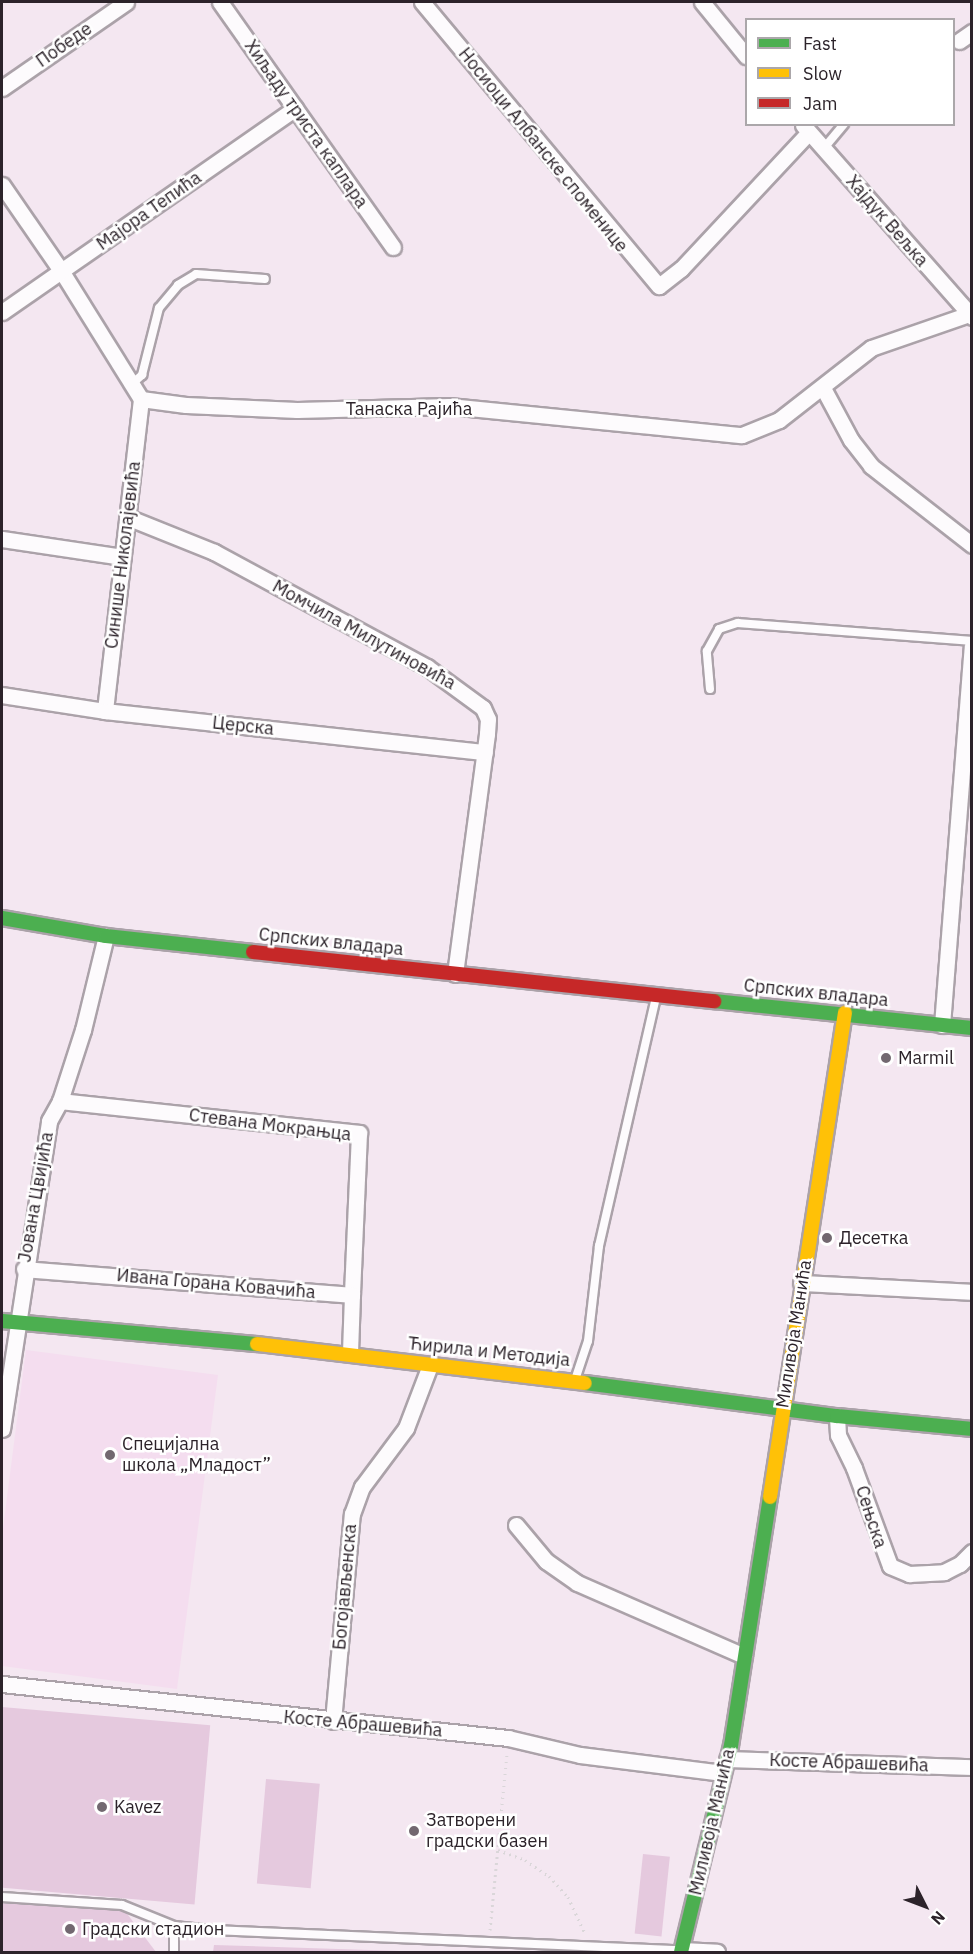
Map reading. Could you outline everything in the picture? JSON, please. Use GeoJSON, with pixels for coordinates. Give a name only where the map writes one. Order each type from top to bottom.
{"type":"FeatureCollection","features":[{"type":"Feature","properties":{"kind":"street","name":"Победе"},"geometry":{"type":"LineString","coordinates":[[2,88],[126,2]]}},
{"type":"Feature","properties":{"kind":"street","name":"Хиљаду триста каплара"},"geometry":{"type":"LineString","coordinates":[[220,2],[393,247]]}},
{"type":"Feature","properties":{"kind":"street","name":"Носиоци Албанске споменице"},"geometry":{"type":"LineString","coordinates":[[422,2],[652,282],[658,286],[669,280],[806,128]]}},
{"type":"Feature","properties":{"kind":"street"},"geometry":{"type":"LineString","coordinates":[[702,2],[745,54]]}},
{"type":"Feature","properties":{"kind":"street"},"geometry":{"type":"LineString","coordinates":[[956,37],[972,32]]}},
{"type":"Feature","properties":{"kind":"street","name":"Мајора Тепића"},"geometry":{"type":"LineString","coordinates":[[2,312],[295,108]]}},
{"type":"Feature","properties":{"kind":"street","name":"Хајдук Вељка"},"geometry":{"type":"LineString","coordinates":[[806,128],[970,316]]}},
{"type":"Feature","properties":{"kind":"street"},"geometry":{"type":"LineString","coordinates":[[2,185],[134,382],[141,399]]}},
{"type":"Feature","properties":{"kind":"street","name":"Танаска Рајића"},"geometry":{"type":"LineString","coordinates":[[141,399],[186,405],[297,410],[449,406],[742,435],[765,429],[823,388],[871,348],[970,316]]}},
{"type":"Feature","properties":{"kind":"street"},"geometry":{"type":"LineString","coordinates":[[823,388],[851,440],[871,466],[972,545]]}},
{"type":"Feature","properties":{"kind":"street","name":"Синише Николајевића"},"geometry":{"type":"LineString","coordinates":[[105,711],[141,399]]}},
{"type":"Feature","properties":{"kind":"street","name":"Момчила Милутиновића"},"geometry":{"type":"LineString","coordinates":[[127,517],[214,552],[454,684],[486,713],[485,752],[454,974]]}},
{"type":"Feature","properties":{"kind":"street"},"geometry":{"type":"LineString","coordinates":[[2,539],[123,557]]}},
{"type":"Feature","properties":{"kind":"street"},"geometry":{"type":"LineString","coordinates":[[942,1025],[972,643]]}},
{"type":"Feature","properties":{"kind":"street","name":"Церска"},"geometry":{"type":"LineString","coordinates":[[2,695],[105,711],[485,752]]}},
{"type":"Feature","properties":{"kind":"street","name":"Српских владара"},"geometry":{"type":"LineString","coordinates":[[2,918],[106,936],[972,1028]]}},
{"type":"Feature","properties":{"kind":"street","name":"Јована Цвијића"},"geometry":{"type":"LineString","coordinates":[[2,1429],[9,1322],[24,1269],[49,1121],[60,1101],[106,936]]}},
{"type":"Feature","properties":{"kind":"street","name":"Миливоја Манића"},"geometry":{"type":"LineString","coordinates":[[682,1951],[725,1766],[845,1013]]}},
{"type":"Feature","properties":{"kind":"street","name":"Стевана Мокрањца"},"geometry":{"type":"LineString","coordinates":[[60,1101],[359,1133],[352,1295]]}},
{"type":"Feature","properties":{"kind":"street","name":"Ивана Горана Ковачића"},"geometry":{"type":"LineString","coordinates":[[24,1269],[352,1295]]}},
{"type":"Feature","properties":{"kind":"street"},"geometry":{"type":"LineString","coordinates":[[801,1283],[972,1292]]}},
{"type":"Feature","properties":{"kind":"street"},"geometry":{"type":"LineString","coordinates":[[350,1352],[352,1295]]}},
{"type":"Feature","properties":{"kind":"street","name":"Ћирила и Методија"},"geometry":{"type":"LineString","coordinates":[[9,1322],[350,1352],[430,1365],[575,1380],[837,1416],[972,1429]]}},
{"type":"Feature","properties":{"kind":"street","name":"Богојављенска"},"geometry":{"type":"LineString","coordinates":[[333,1721],[352,1514],[362,1487],[406,1428],[430,1365]]}},
{"type":"Feature","properties":{"kind":"street","name":"Сењска"},"geometry":{"type":"LineString","coordinates":[[837,1416],[838,1435],[861,1485],[890,1566],[909,1574],[944,1572],[960,1564],[972,1552]]}},
{"type":"Feature","properties":{"kind":"street"},"geometry":{"type":"LineString","coordinates":[[516,1525],[546,1561],[577,1583],[744,1656]]}},
{"type":"Feature","properties":{"kind":"street","name":"Косте Абрашевића"},"geometry":{"type":"LineString","coordinates":[[2,1684],[508,1738],[580,1755],[725,1766],[972,1767]]}},
{"type":"Feature","properties":{"kind":"street"},"geometry":{"type":"LineString","coordinates":[[682,1951],[717,1953]]}},
{"type":"Feature","properties":{"kind":"lane"},"geometry":{"type":"LineString","coordinates":[[824,148],[842,126]]}},
{"type":"Feature","properties":{"kind":"lane"},"geometry":{"type":"LineString","coordinates":[[134,382],[142,375],[159,308],[178,285],[196,274],[265,279]]}},
{"type":"Feature","properties":{"kind":"lane"},"geometry":{"type":"LineString","coordinates":[[710,689],[707,651],[719,629],[738,623],[972,643]]}},
{"type":"Feature","properties":{"kind":"lane"},"geometry":{"type":"LineString","coordinates":[[575,1380],[588,1341],[599,1246],[657,996]]}},
{"type":"Feature","properties":{"kind":"lane"},"geometry":{"type":"LineString","coordinates":[[2,1897],[122,1905],[174,1926],[682,1951]]}},
{"type":"Feature","properties":{"kind":"lane"},"geometry":{"type":"LineString","coordinates":[[174,1926],[174,1953]]}},
{"type":"Feature","properties":{"kind":"path"},"geometry":{"type":"LineString","coordinates":[[490,1932],[508,1738]]}},
{"type":"Feature","properties":{"kind":"path"},"geometry":{"type":"LineString","coordinates":[[498,1850],[525,1860],[549,1876],[568,1897],[586,1935]]}},
{"type":"Feature","properties":{"kind":"shaded area","name":"Специјална школа „Младост”"},"geometry":{"type":"Polygon","coordinates":[[[26,1350],[218,1375],[177,1689],[2,1666],[2,1536],[26,1350]]]}},
{"type":"Feature","properties":{"kind":"shaded area","name":"Kavez"},"geometry":{"type":"Polygon","coordinates":[[[2,1707],[210,1725],[195,1905],[2,1888],[2,1707]]]}},
{"type":"Feature","properties":{"kind":"shaded area"},"geometry":{"type":"Polygon","coordinates":[[[266,1779],[320,1784],[311,1888],[257,1884],[266,1779]]]}},
{"type":"Feature","properties":{"kind":"shaded area"},"geometry":{"type":"Polygon","coordinates":[[[643,1854],[670,1857],[661,1936],[635,1934],[643,1854]]]}},
{"type":"Feature","properties":{"kind":"shaded area","name":"Градски стадион"},"geometry":{"type":"Polygon","coordinates":[[[2,1903],[122,1907],[156,1952],[2,1952],[2,1903]]]}},
{"type":"Feature","properties":{"kind":"shaded area"},"geometry":{"type":"Polygon","coordinates":[[[214,1945],[430,1952],[213,1952],[214,1945]]]}},
{"type":"Feature","properties":{"kind":"traffic: fast"},"geometry":{"type":"LineString","coordinates":[[2,918],[106,936],[253,952]]}},
{"type":"Feature","properties":{"kind":"traffic: fast"},"geometry":{"type":"LineString","coordinates":[[714,1001],[972,1028]]}},
{"type":"Feature","properties":{"kind":"traffic: fast"},"geometry":{"type":"LineString","coordinates":[[2,1321],[257,1344]]}},
{"type":"Feature","properties":{"kind":"traffic: fast"},"geometry":{"type":"LineString","coordinates":[[585,1383],[837,1416],[972,1429]]}},
{"type":"Feature","properties":{"kind":"traffic: fast"},"geometry":{"type":"LineString","coordinates":[[681,1952],[731,1746],[770,1497]]}},
{"type":"Feature","properties":{"kind":"traffic: slow"},"geometry":{"type":"LineString","coordinates":[[770,1497],[845,1013]]}},
{"type":"Feature","properties":{"kind":"traffic: slow"},"geometry":{"type":"LineString","coordinates":[[257,1344],[585,1383]]}},
{"type":"Feature","properties":{"kind":"traffic: jam"},"geometry":{"type":"LineString","coordinates":[[253,952],[714,1001]]}},
{"type":"Feature","properties":{"kind":"place","name":"Marmil"},"geometry":{"type":"Point","coordinates":[886,1058]}},
{"type":"Feature","properties":{"kind":"place","name":"Десетка"},"geometry":{"type":"Point","coordinates":[827,1238]}},
{"type":"Feature","properties":{"kind":"place","name":"Специјална школа „Младост”"},"geometry":{"type":"Point","coordinates":[110,1455]}},
{"type":"Feature","properties":{"kind":"place","name":"Kavez"},"geometry":{"type":"Point","coordinates":[102,1807]}},
{"type":"Feature","properties":{"kind":"place","name":"Затворени градски базен"},"geometry":{"type":"Point","coordinates":[414,1831]}},
{"type":"Feature","properties":{"kind":"place","name":"Градски стадион"},"geometry":{"type":"Point","coordinates":[70,1929]}}]}
